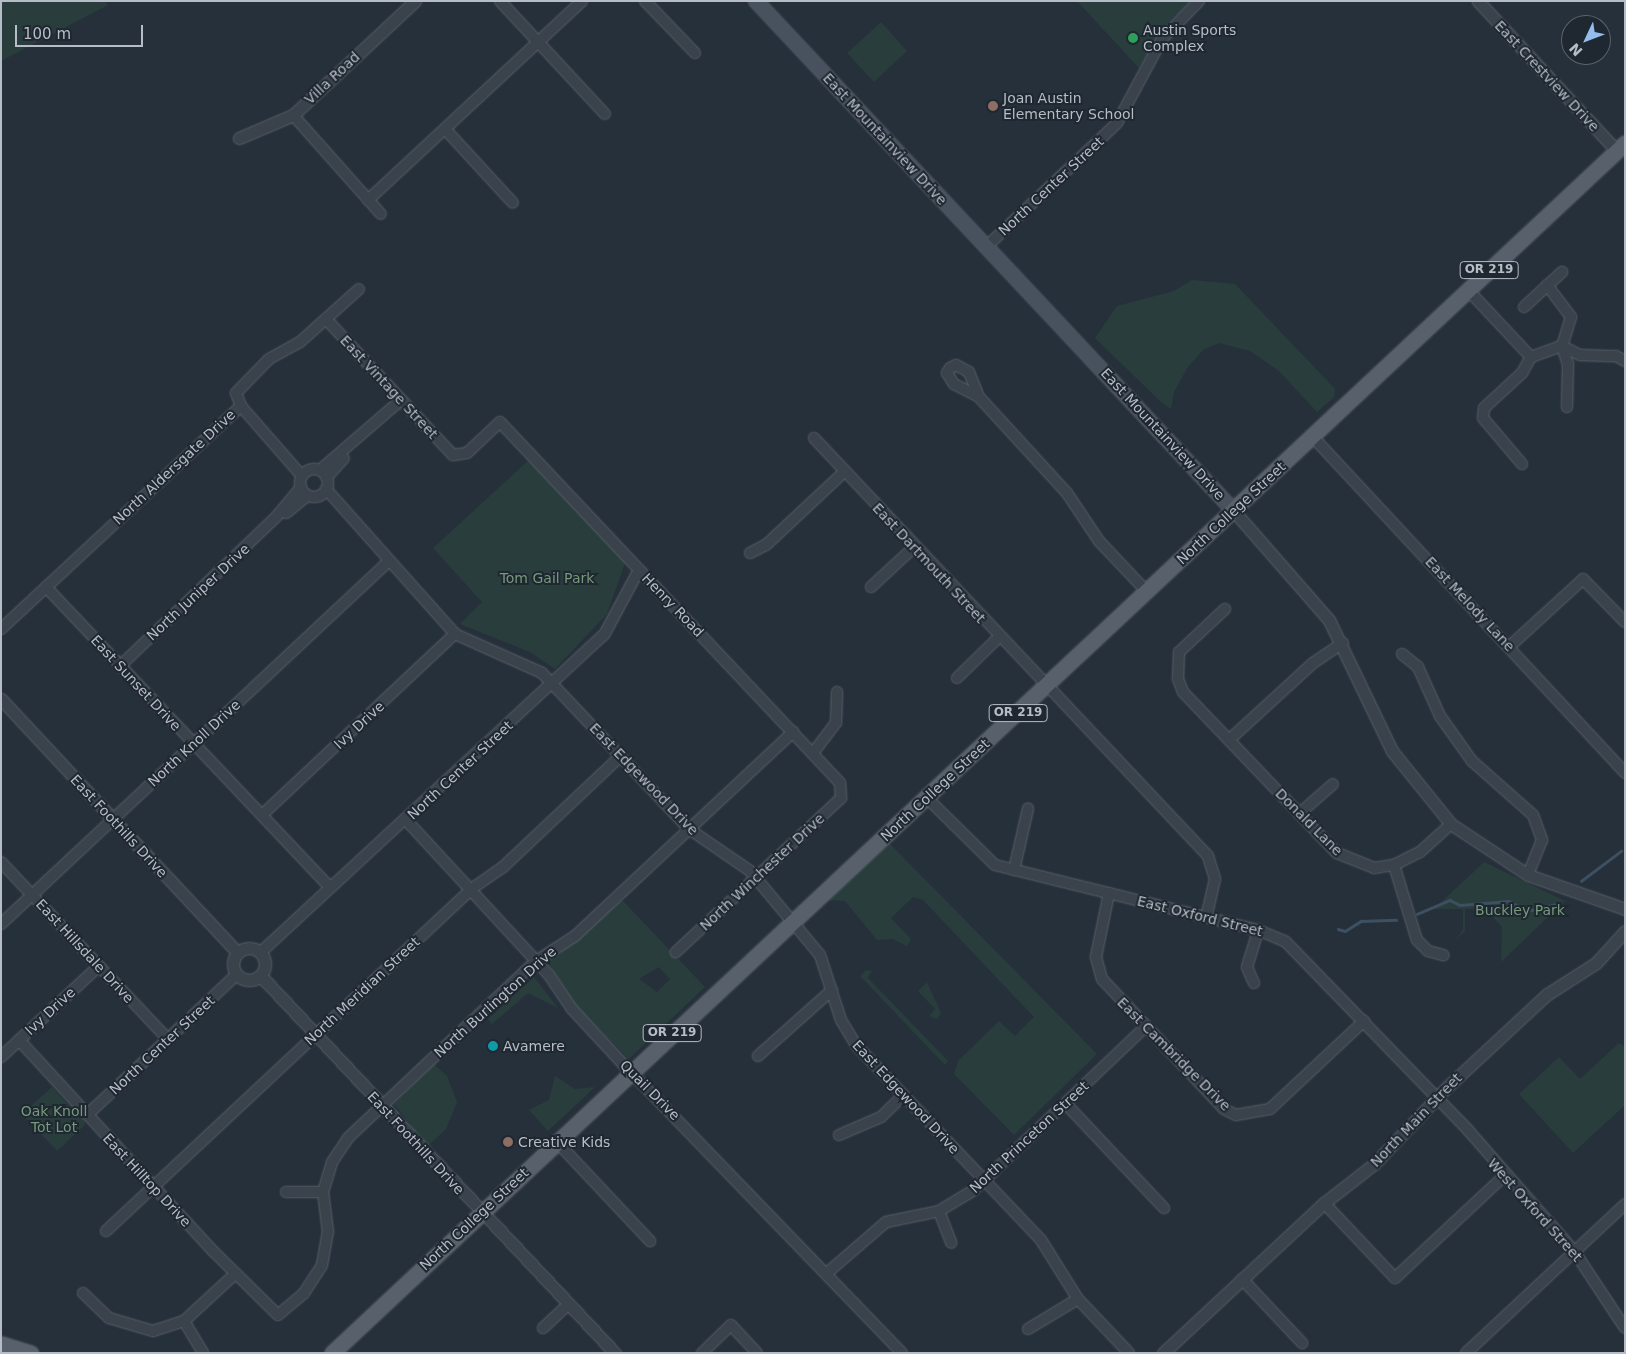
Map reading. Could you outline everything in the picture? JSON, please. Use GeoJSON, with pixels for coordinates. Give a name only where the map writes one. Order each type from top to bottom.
{"type":"FeatureCollection","features":[{"type":"Feature","properties":{"kind":"main road","name":"East Mountainview Drive"},"geometry":{"type":"LineString","coordinates":[[756,1],[1233,510]]}},
{"type":"Feature","properties":{"kind":"main road","name":"North College Street"},"geometry":{"type":"LineString","coordinates":[[332,1353],[1621,147]]}},
{"type":"Feature","properties":{"kind":"main road"},"geometry":{"type":"LineString","coordinates":[[1,1344],[31,1353]]}},
{"type":"Feature","properties":{"kind":"street","name":"Villa Road"},"geometry":{"type":"LineString","coordinates":[[239,138],[293,115],[415,1]]}},
{"type":"Feature","properties":{"kind":"street"},"geometry":{"type":"LineString","coordinates":[[500,1],[605,114]]}},
{"type":"Feature","properties":{"kind":"street"},"geometry":{"type":"LineString","coordinates":[[368,200],[582,1]]}},
{"type":"Feature","properties":{"kind":"street"},"geometry":{"type":"LineString","coordinates":[[645,1],[694,53]]}},
{"type":"Feature","properties":{"kind":"street","name":"North Center Street"},"geometry":{"type":"LineString","coordinates":[[986,247],[1117,123],[1162,39],[1199,1]]}},
{"type":"Feature","properties":{"kind":"street","name":"East Crestview Drive"},"geometry":{"type":"LineString","coordinates":[[1478,1],[1621,147]]}},
{"type":"Feature","properties":{"kind":"street"},"geometry":{"type":"LineString","coordinates":[[293,115],[381,214]]}},
{"type":"Feature","properties":{"kind":"street"},"geometry":{"type":"LineString","coordinates":[[445,129],[513,203]]}},
{"type":"Feature","properties":{"kind":"street"},"geometry":{"type":"LineString","coordinates":[[1524,308],[1562,272]]}},
{"type":"Feature","properties":{"kind":"street"},"geometry":{"type":"LineString","coordinates":[[1547,285],[1570,310],[1562,346],[1568,364],[1567,407]]}},
{"type":"Feature","properties":{"kind":"street","name":"North Aldersgate Drive"},"geometry":{"type":"LineString","coordinates":[[1,629],[241,406],[236,394],[241,385],[269,359],[300,342],[359,288]]}},
{"type":"Feature","properties":{"kind":"street"},"geometry":{"type":"LineString","coordinates":[[1468,290],[1531,357]]}},
{"type":"Feature","properties":{"kind":"street","name":"East Vintage Street"},"geometry":{"type":"LineString","coordinates":[[326,319],[453,454],[467,453],[500,422]]}},
{"type":"Feature","properties":{"kind":"street"},"geometry":{"type":"LineString","coordinates":[[1522,464],[1483,418],[1484,408],[1522,372],[1531,357],[1562,346],[1580,355],[1616,356],[1625,361]]}},
{"type":"Feature","properties":{"kind":"street"},"geometry":{"type":"LineString","coordinates":[[979,397],[1068,493],[1094,535],[1147,592]]}},
{"type":"Feature","properties":{"kind":"street"},"geometry":{"type":"LineString","coordinates":[[305,473],[301,487],[308,495],[323,492],[323,474],[401,400]]}},
{"type":"Feature","properties":{"kind":"street"},"geometry":{"type":"LineString","coordinates":[[241,406],[305,473],[323,474]]}},
{"type":"Feature","properties":{"kind":"street","name":"Henry Road"},"geometry":{"type":"LineString","coordinates":[[500,422],[794,732],[844,790]]}},
{"type":"Feature","properties":{"kind":"street","name":"East Melody Lane"},"geometry":{"type":"LineString","coordinates":[[1312,436],[1510,646],[1625,773]]}},
{"type":"Feature","properties":{"kind":"street","name":"East Dartmouth Street"},"geometry":{"type":"LineString","coordinates":[[814,438],[914,547],[1208,856],[1215,879],[1206,917]]}},
{"type":"Feature","properties":{"kind":"street"},"geometry":{"type":"LineString","coordinates":[[750,553],[766,545],[844,472]]}},
{"type":"Feature","properties":{"kind":"street","name":"North Juniper Drive"},"geometry":{"type":"LineString","coordinates":[[120,666],[276,518],[301,487]]}},
{"type":"Feature","properties":{"kind":"street","name":"East Edgewood Drive"},"geometry":{"type":"LineString","coordinates":[[323,492],[456,634],[475,646],[528,663],[553,683],[690,829],[756,878],[820,955],[848,1034],[903,1096],[1041,1240],[1078,1299],[1129,1353]]}},
{"type":"Feature","properties":{"kind":"street","name":"North Juniper Drive"},"geometry":{"type":"LineString","coordinates":[[276,518],[308,495]]}},
{"type":"Feature","properties":{"kind":"street","name":"East Mountainview Drive"},"geometry":{"type":"LineString","coordinates":[[1233,510],[1312,597],[1343,643],[1392,751],[1451,824],[1528,875],[1625,909]]}},
{"type":"Feature","properties":{"kind":"street"},"geometry":{"type":"LineString","coordinates":[[871,587],[914,547]]}},
{"type":"Feature","properties":{"kind":"street","name":"North Knoll Drive"},"geometry":{"type":"LineString","coordinates":[[1,924],[388,562]]}},
{"type":"Feature","properties":{"kind":"street","name":"North Center Street"},"geometry":{"type":"LineString","coordinates":[[260,953],[407,820],[604,635],[639,570]]}},
{"type":"Feature","properties":{"kind":"street"},"geometry":{"type":"LineString","coordinates":[[1510,646],[1584,579],[1625,622]]}},
{"type":"Feature","properties":{"kind":"street","name":"East Sunset Drive"},"geometry":{"type":"LineString","coordinates":[[46,587],[330,888]]}},
{"type":"Feature","properties":{"kind":"street","name":"Donald Lane"},"geometry":{"type":"LineString","coordinates":[[1225,609],[1187,640],[1176,664],[1184,692],[1299,814],[1348,860],[1374,868],[1394,865],[1420,852],[1451,824]]}},
{"type":"Feature","properties":{"kind":"street","name":"Ivy Drive"},"geometry":{"type":"LineString","coordinates":[[262,815],[456,634]]}},
{"type":"Feature","properties":{"kind":"street"},"geometry":{"type":"LineString","coordinates":[[957,678],[999,637]]}},
{"type":"Feature","properties":{"kind":"street"},"geometry":{"type":"LineString","coordinates":[[1229,740],[1313,664],[1343,643]]}},
{"type":"Feature","properties":{"kind":"street"},"geometry":{"type":"LineString","coordinates":[[1402,654],[1418,667],[1440,716],[1472,762],[1533,815],[1542,840],[1528,875]]}},
{"type":"Feature","properties":{"kind":"street"},"geometry":{"type":"LineString","coordinates":[[813,753],[836,723],[837,692]]}},
{"type":"Feature","properties":{"kind":"street","name":"East Foothills Drive"},"geometry":{"type":"LineString","coordinates":[[1,699],[238,952]]}},
{"type":"Feature","properties":{"kind":"street","name":"North Burlington Drive"},"geometry":{"type":"LineString","coordinates":[[278,1315],[304,1293],[322,1265],[328,1232],[323,1192],[338,1150],[536,961],[575,936],[794,732]]}},
{"type":"Feature","properties":{"kind":"street","name":"North Meridian Street"},"geometry":{"type":"LineString","coordinates":[[106,1231],[470,890],[502,868],[621,756]]}},
{"type":"Feature","properties":{"kind":"street"},"geometry":{"type":"LineString","coordinates":[[1299,814],[1333,784]]}},
{"type":"Feature","properties":{"kind":"street","name":"North Winchester Drive"},"geometry":{"type":"LineString","coordinates":[[676,952],[841,798],[844,790]]}},
{"type":"Feature","properties":{"kind":"street","name":"East Oxford Street"},"geometry":{"type":"LineString","coordinates":[[927,798],[980,854],[1014,870],[1258,930],[1299,953],[1436,1098]]}},
{"type":"Feature","properties":{"kind":"street"},"geometry":{"type":"LineString","coordinates":[[1014,870],[1028,809]]}},
{"type":"Feature","properties":{"kind":"street","name":"Quail Drive"},"geometry":{"type":"LineString","coordinates":[[407,820],[536,961],[572,1009],[902,1353]]}},
{"type":"Feature","properties":{"kind":"street","name":"East Hillsdale Drive"},"geometry":{"type":"LineString","coordinates":[[1,862],[168,1039]]}},
{"type":"Feature","properties":{"kind":"street"},"geometry":{"type":"LineString","coordinates":[[1394,865],[1417,940],[1428,951],[1443,955]]}},
{"type":"Feature","properties":{"kind":"street","name":"East Cambridge Drive"},"geometry":{"type":"LineString","coordinates":[[1109,894],[1097,968],[1109,989],[1224,1109],[1246,1117],[1270,1109],[1364,1021]]}},
{"type":"Feature","properties":{"kind":"street"},"geometry":{"type":"LineString","coordinates":[[1254,983],[1247,967],[1258,930]]}},
{"type":"Feature","properties":{"kind":"street","name":"North Main Street"},"geometry":{"type":"LineString","coordinates":[[1163,1353],[1324,1203],[1374,1164],[1436,1098],[1546,994],[1608,953],[1625,931]]}},
{"type":"Feature","properties":{"kind":"street"},"geometry":{"type":"LineString","coordinates":[[246,948],[260,953],[264,967],[260,976],[245,980],[237,974],[233,961],[238,952],[246,948]]}},
{"type":"Feature","properties":{"kind":"street","name":"Ivy Drive"},"geometry":{"type":"LineString","coordinates":[[1,1057],[99,966]]}},
{"type":"Feature","properties":{"kind":"street","name":"North Center Street"},"geometry":{"type":"LineString","coordinates":[[87,1115],[237,974]]}},
{"type":"Feature","properties":{"kind":"street","name":"East Foothills Drive"},"geometry":{"type":"LineString","coordinates":[[260,976],[615,1353]]}},
{"type":"Feature","properties":{"kind":"street"},"geometry":{"type":"LineString","coordinates":[[758,1056],[832,990]]}},
{"type":"Feature","properties":{"kind":"street","name":"North Princeton Street"},"geometry":{"type":"LineString","coordinates":[[827,1274],[886,1222],[939,1210],[985,1181],[1146,1027]]}},
{"type":"Feature","properties":{"kind":"street","name":"East Hilltop Drive"},"geometry":{"type":"LineString","coordinates":[[19,1040],[152,1187],[235,1274],[278,1315]]}},
{"type":"Feature","properties":{"kind":"street"},"geometry":{"type":"LineString","coordinates":[[839,1135],[880,1117],[903,1096]]}},
{"type":"Feature","properties":{"kind":"street","name":"West Oxford Street"},"geometry":{"type":"LineString","coordinates":[[1436,1098],[1574,1251],[1625,1328]]}},
{"type":"Feature","properties":{"kind":"street"},"geometry":{"type":"LineString","coordinates":[[1066,1104],[1164,1208]]}},
{"type":"Feature","properties":{"kind":"street"},"geometry":{"type":"LineString","coordinates":[[557,1142],[650,1241]]}},
{"type":"Feature","properties":{"kind":"street"},"geometry":{"type":"LineString","coordinates":[[1324,1203],[1395,1278],[1505,1175]]}},
{"type":"Feature","properties":{"kind":"street"},"geometry":{"type":"LineString","coordinates":[[286,1192],[323,1192]]}},
{"type":"Feature","properties":{"kind":"street"},"geometry":{"type":"LineString","coordinates":[[1466,1353],[1625,1204]]}},
{"type":"Feature","properties":{"kind":"street"},"geometry":{"type":"LineString","coordinates":[[939,1210],[951,1243]]}},
{"type":"Feature","properties":{"kind":"street"},"geometry":{"type":"LineString","coordinates":[[83,1293],[109,1318],[138,1329],[168,1329],[184,1321],[235,1274]]}},
{"type":"Feature","properties":{"kind":"street"},"geometry":{"type":"LineString","coordinates":[[1242,1279],[1302,1343]]}},
{"type":"Feature","properties":{"kind":"street"},"geometry":{"type":"LineString","coordinates":[[1028,1329],[1078,1299]]}},
{"type":"Feature","properties":{"kind":"street"},"geometry":{"type":"LineString","coordinates":[[543,1328],[569,1304]]}},
{"type":"Feature","properties":{"kind":"street"},"geometry":{"type":"LineString","coordinates":[[184,1321],[203,1353]]}},
{"type":"Feature","properties":{"kind":"street"},"geometry":{"type":"LineString","coordinates":[[702,1353],[731,1325],[757,1353]]}},
{"type":"Feature","properties":{"kind":"green space"},"geometry":{"type":"Polygon","coordinates":[[[1,1],[105,1],[108,5],[1,61],[1,1]]]}},
{"type":"Feature","properties":{"kind":"green space","name":"Austin Sports Complex"},"geometry":{"type":"Polygon","coordinates":[[[1077,1],[1191,1],[1161,29],[1139,68],[1077,1]]]}},
{"type":"Feature","properties":{"kind":"green space"},"geometry":{"type":"Polygon","coordinates":[[[881,22],[907,51],[874,82],[847,53],[881,22]]]}},
{"type":"Feature","properties":{"kind":"green space"},"geometry":{"type":"Polygon","coordinates":[[[1192,280],[1235,284],[1335,389],[1334,397],[1317,412],[1279,371],[1250,351],[1219,343],[1203,350],[1187,368],[1174,392],[1171,409],[1161,402],[1095,338],[1117,306],[1174,291],[1192,280]]]}},
{"type":"Feature","properties":{"kind":"green space","name":"Tom Gail Park"},"geometry":{"type":"Polygon","coordinates":[[[529,460],[626,560],[607,614],[555,669],[530,652],[460,624],[482,602],[433,548],[529,460]]]}},
{"type":"Feature","properties":{"kind":"green space"},"geometry":{"type":"Polygon","coordinates":[[[889,843],[1097,1054],[1014,1135],[954,1074],[958,1061],[999,1021],[1015,1036],[1034,1017],[923,900],[913,897],[891,918],[911,939],[907,946],[893,939],[877,940],[845,901],[828,900],[889,843]]]}},
{"type":"Feature","properties":{"kind":"green space","name":"Buckley Park"},"geometry":{"type":"Polygon","coordinates":[[[1484,862],[1565,901],[1501,962],[1502,927],[1485,908],[1465,909],[1465,931],[1455,940],[1463,930],[1463,909],[1434,909],[1484,862]]]}},
{"type":"Feature","properties":{"kind":"green space"},"geometry":{"type":"Polygon","coordinates":[[[622,900],[705,987],[629,1059],[577,1007],[548,962],[622,900]],[[659,967],[639,979],[657,992],[670,979],[659,967]]]}},
{"type":"Feature","properties":{"kind":"green space"},"geometry":{"type":"Polygon","coordinates":[[[866,970],[872,971],[868,978],[948,1061],[945,1065],[860,976],[866,970]]]}},
{"type":"Feature","properties":{"kind":"green space"},"geometry":{"type":"Polygon","coordinates":[[[534,977],[558,1008],[528,993],[492,1024],[488,1019],[534,977]]]}},
{"type":"Feature","properties":{"kind":"green space"},"geometry":{"type":"Polygon","coordinates":[[[927,982],[941,1013],[937,1019],[929,1016],[935,1009],[918,991],[927,982]]]}},
{"type":"Feature","properties":{"kind":"green space"},"geometry":{"type":"Polygon","coordinates":[[[1619,1043],[1625,1047],[1625,1105],[1573,1153],[1519,1094],[1559,1057],[1580,1079],[1619,1043]]]}},
{"type":"Feature","properties":{"kind":"green space"},"geometry":{"type":"Polygon","coordinates":[[[434,1064],[447,1076],[457,1102],[446,1129],[428,1146],[394,1104],[434,1064]]]}},
{"type":"Feature","properties":{"kind":"green space"},"geometry":{"type":"Polygon","coordinates":[[[555,1076],[575,1089],[595,1087],[548,1131],[529,1110],[549,1100],[555,1076]]]}},
{"type":"Feature","properties":{"kind":"green space","name":"Oak Knoll Tot Lot"},"geometry":{"type":"Polygon","coordinates":[[[52,1087],[86,1124],[57,1151],[22,1114],[52,1087]]]}},
{"type":"Feature","properties":{"kind":"waterway"},"geometry":{"type":"LineString","coordinates":[[1581,881],[1621,851]]}},
{"type":"Feature","properties":{"kind":"waterway"},"geometry":{"type":"LineString","coordinates":[[1417,914],[1450,900],[1460,905],[1509,901],[1527,911],[1554,905]]}},
{"type":"Feature","properties":{"kind":"waterway"},"geometry":{"type":"LineString","coordinates":[[1338,929],[1345,931],[1361,921],[1396,920]]}},
{"type":"Feature","properties":{"kind":"place","name":"Austin Sports Complex"},"geometry":{"type":"Point","coordinates":[1133,38]}},
{"type":"Feature","properties":{"kind":"place","name":"Joan Austin Elementary School"},"geometry":{"type":"Point","coordinates":[993,106]}},
{"type":"Feature","properties":{"kind":"place","name":"Avamere"},"geometry":{"type":"Point","coordinates":[493,1046]}},
{"type":"Feature","properties":{"kind":"place","name":"Creative Kids"},"geometry":{"type":"Point","coordinates":[508,1142]}}]}
